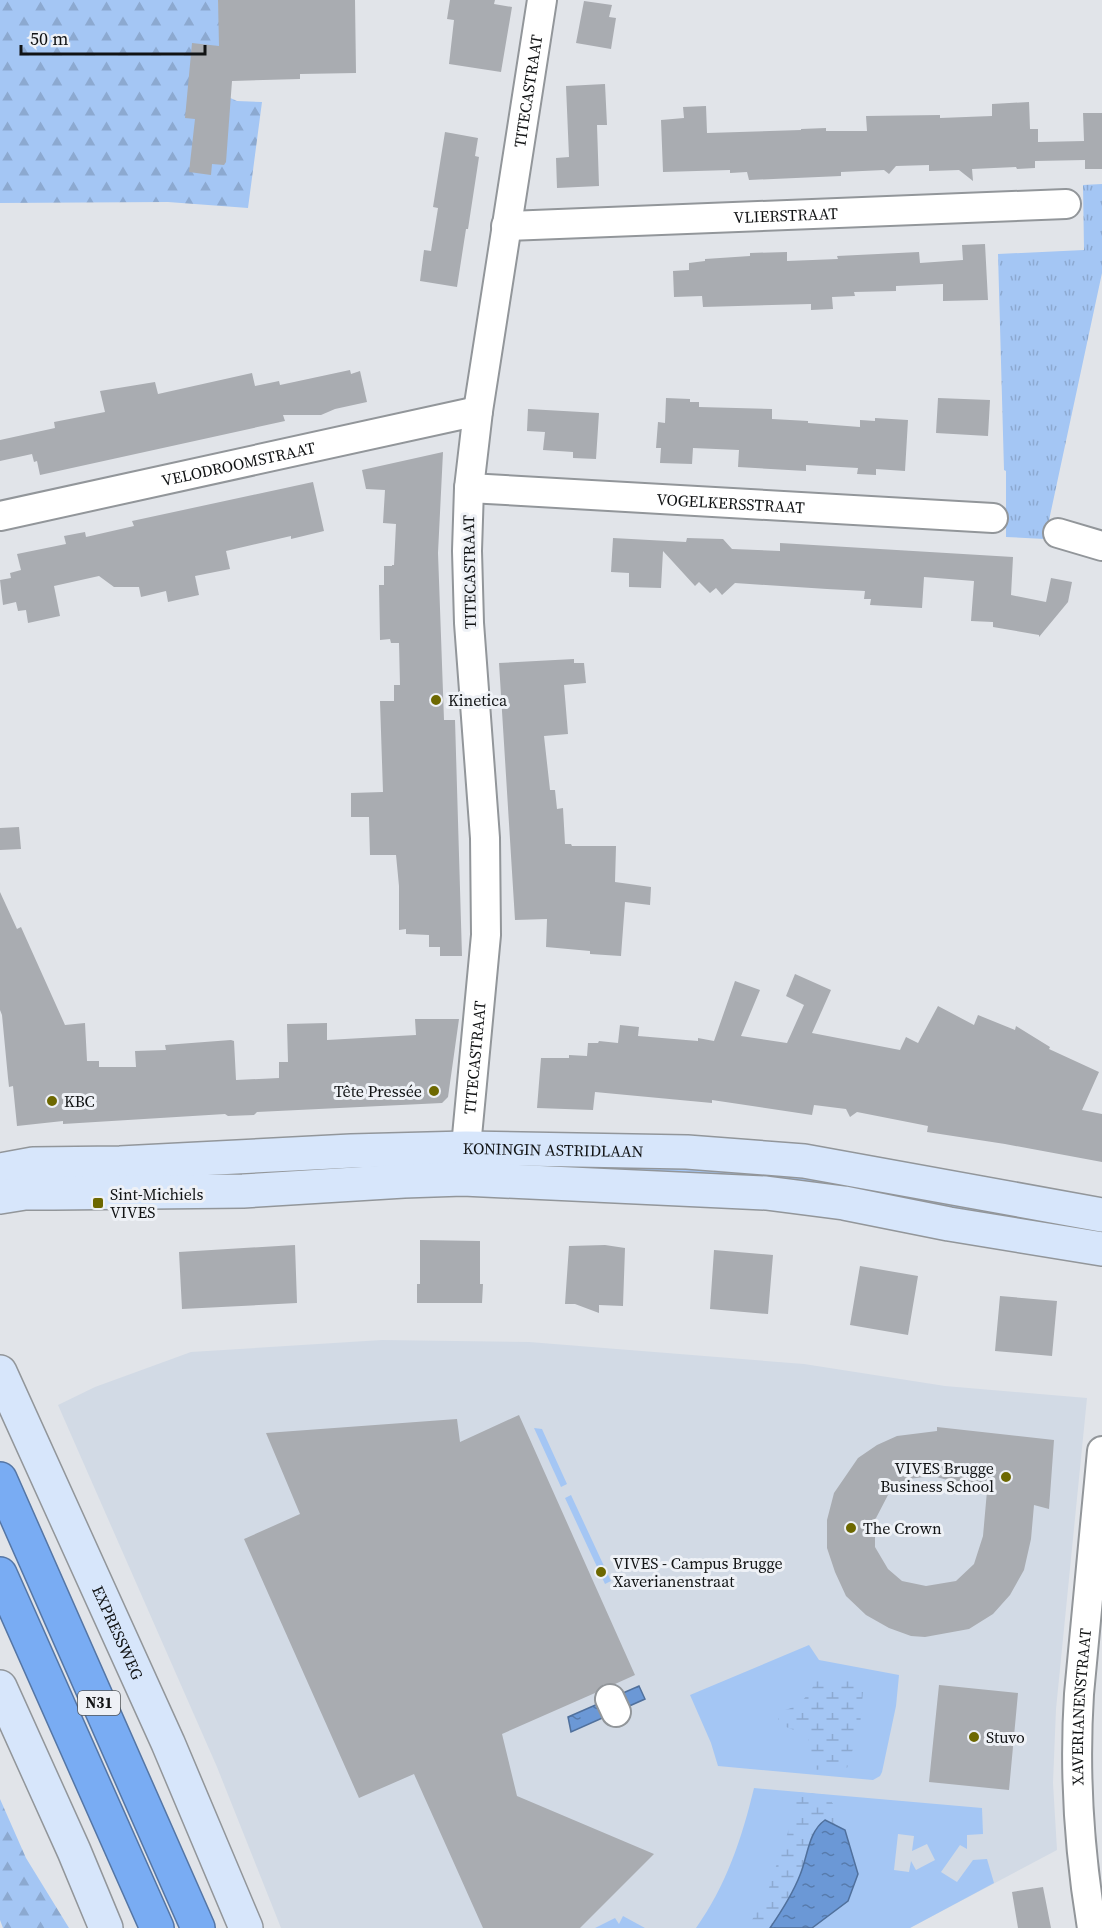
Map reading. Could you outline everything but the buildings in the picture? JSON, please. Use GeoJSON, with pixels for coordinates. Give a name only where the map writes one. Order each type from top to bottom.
{"type":"FeatureCollection","features":[{"type":"Feature","properties":{"kind":"highway","name":"N31"},"geometry":{"type":"LineString","coordinates":[[0,1479],[198,1928]]}},
{"type":"Feature","properties":{"kind":"highway","name":"N31"},"geometry":{"type":"LineString","coordinates":[[0,1574],[157,1928]]}},
{"type":"Feature","properties":{"kind":"main road","name":"KONINGIN ASTRIDLAAN"},"geometry":{"type":"LineString","coordinates":[[0,1170],[33,1164],[120,1163],[351,1151],[844,1203],[949,1224],[1102,1249]]}},
{"type":"Feature","properties":{"kind":"main road","name":"KONINGIN ASTRIDLAAN"},"geometry":{"type":"LineString","coordinates":[[0,1197],[44,1193],[243,1191],[404,1181],[465,1164],[687,1152],[804,1161],[1102,1215]]}},
{"type":"Feature","properties":{"kind":"main road","name":"EXPRESSWEG"},"geometry":{"type":"LineString","coordinates":[[0,1372],[168,1743],[246,1928]]}},
{"type":"Feature","properties":{"kind":"main road"},"geometry":{"type":"LineString","coordinates":[[4,1701],[33,1761],[106,1928]]}},
{"type":"Feature","properties":{"kind":"street","name":"TITECASTRAAT"},"geometry":{"type":"LineString","coordinates":[[465,1164],[486,935],[484,838],[469,623],[467,551],[469,488],[478,411],[542,0]]}},
{"type":"Feature","properties":{"kind":"street","name":"VLIERSTRAAT"},"geometry":{"type":"LineString","coordinates":[[506,226],[1066,204]]}},
{"type":"Feature","properties":{"kind":"street","name":"VELODROOMSTRAAT"},"geometry":{"type":"LineString","coordinates":[[0,516],[478,411]]}},
{"type":"Feature","properties":{"kind":"street","name":"VOGELKERSSTRAAT"},"geometry":{"type":"LineString","coordinates":[[469,488],[993,518]]}},
{"type":"Feature","properties":{"kind":"street"},"geometry":{"type":"LineString","coordinates":[[1058,532],[1102,546]]}},
{"type":"Feature","properties":{"kind":"street","name":"XAVERIANENSTRAAT"},"geometry":{"type":"LineString","coordinates":[[1092,1928],[1084,1880],[1078,1804],[1077,1732],[1102,1451]]}},
{"type":"Feature","properties":{"kind":"shaded area","name":"VIVES - Campus Brugge Xaverianenstraat"},"geometry":{"type":"Polygon","coordinates":[[[382,1340],[529,1342],[804,1364],[945,1386],[1087,1398],[1056,1709],[1053,1783],[1057,1850],[910,1928],[281,1928],[217,1767],[58,1405],[95,1387],[191,1352],[382,1340]]]}},
{"type":"Feature","properties":{"kind":"green space"},"geometry":{"type":"Polygon","coordinates":[[[0,0],[218,0],[226,96],[237,101],[262,102],[248,208],[168,202],[0,203],[0,0]]]}},
{"type":"Feature","properties":{"kind":"green space"},"geometry":{"type":"Polygon","coordinates":[[[1102,184],[1102,273],[1045,539],[1006,537],[1006,471],[1004,470],[998,254],[1084,250],[1083,185],[1102,184]]]}},
{"type":"Feature","properties":{"kind":"green space"},"geometry":{"type":"Polygon","coordinates":[[[516,1161],[787,1171],[1061,1224],[1061,1227],[519,1172],[516,1161]]]}},
{"type":"Feature","properties":{"kind":"green space"},"geometry":{"type":"Polygon","coordinates":[[[534,1428],[542,1429],[567,1484],[561,1487],[534,1428]]]}},
{"type":"Feature","properties":{"kind":"green space"},"geometry":{"type":"Polygon","coordinates":[[[571,1495],[611,1581],[605,1584],[565,1498],[571,1495]]]}},
{"type":"Feature","properties":{"kind":"green space"},"geometry":{"type":"Polygon","coordinates":[[[809,1645],[819,1660],[899,1675],[896,1706],[880,1776],[873,1780],[718,1766],[711,1743],[690,1695],[809,1645]]]}},
{"type":"Feature","properties":{"kind":"green space"},"geometry":{"type":"Polygon","coordinates":[[[855,1679],[863,1691],[860,1726],[847,1768],[812,1770],[808,1735],[786,1727],[778,1720],[779,1711],[792,1708],[802,1701],[817,1680],[855,1679]]]}},
{"type":"Feature","properties":{"kind":"green space"},"geometry":{"type":"Polygon","coordinates":[[[754,1788],[982,1808],[983,1834],[967,1835],[967,1849],[960,1845],[941,1872],[957,1882],[973,1860],[987,1859],[994,1883],[910,1928],[696,1928],[707,1912],[732,1861],[754,1788]],[[898,1834],[894,1870],[909,1872],[911,1861],[916,1870],[935,1860],[927,1844],[912,1851],[914,1836],[898,1834]]]}},
{"type":"Feature","properties":{"kind":"green space"},"geometry":{"type":"Polygon","coordinates":[[[796,1792],[826,1795],[838,1810],[834,1825],[825,1820],[815,1831],[797,1882],[770,1928],[747,1928],[766,1897],[795,1813],[796,1792]]]}},
{"type":"Feature","properties":{"kind":"green space"},"geometry":{"type":"Polygon","coordinates":[[[0,1799],[26,1858],[69,1928],[3,1928],[0,1920],[0,1799]]]}},
{"type":"Feature","properties":{"kind":"green space"},"geometry":{"type":"Polygon","coordinates":[[[623,1916],[645,1928],[595,1928],[615,1918],[619,1924],[623,1916]]]}},
{"type":"Feature","properties":{"kind":"water"},"geometry":{"type":"Polygon","coordinates":[[[639,1686],[645,1699],[571,1732],[568,1717],[639,1686]]]}},
{"type":"Feature","properties":{"kind":"water"},"geometry":{"type":"Polygon","coordinates":[[[825,1820],[845,1830],[858,1874],[848,1901],[812,1928],[770,1928],[797,1882],[815,1831],[825,1820]]]}},
{"type":"Feature","properties":{"kind":"place","name":"Kinetica"},"geometry":{"type":"Point","coordinates":[436,700]}},
{"type":"Feature","properties":{"kind":"place","name":"Tête Pressée"},"geometry":{"type":"Point","coordinates":[434,1091]}},
{"type":"Feature","properties":{"kind":"place","name":"KBC"},"geometry":{"type":"Point","coordinates":[52,1101]}},
{"type":"Feature","properties":{"kind":"place","name":"Sint-Michiels VIVES"},"geometry":{"type":"Point","coordinates":[98,1203]}},
{"type":"Feature","properties":{"kind":"place","name":"VIVES Brugge Business School"},"geometry":{"type":"Point","coordinates":[1006,1477]}},
{"type":"Feature","properties":{"kind":"place","name":"The Crown"},"geometry":{"type":"Point","coordinates":[851,1528]}},
{"type":"Feature","properties":{"kind":"place","name":"VIVES - Campus Brugge Xaverianenstraat"},"geometry":{"type":"Point","coordinates":[601,1572]}},
{"type":"Feature","properties":{"kind":"place","name":"Stuvo"},"geometry":{"type":"Point","coordinates":[974,1737]}}]}
